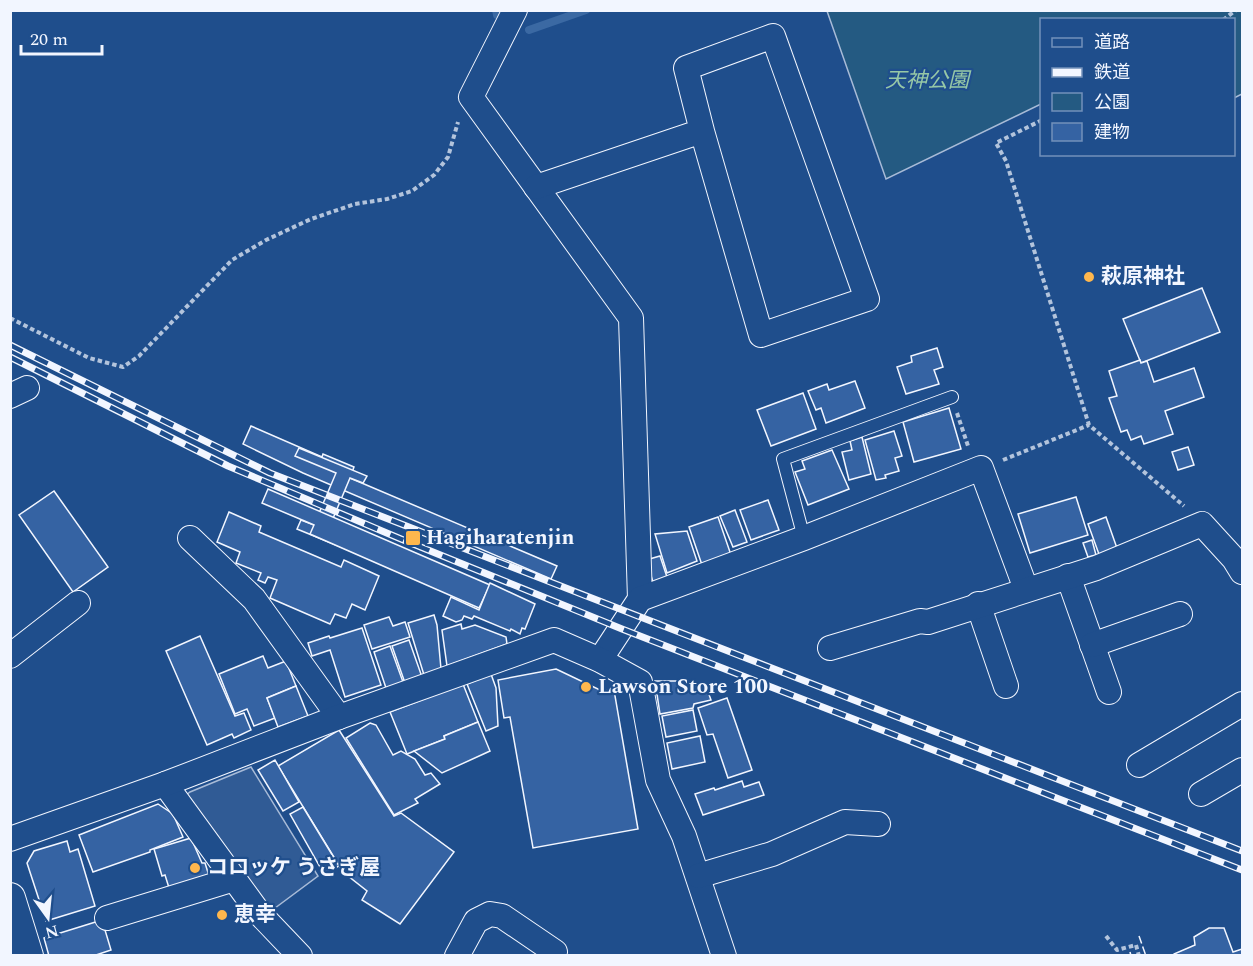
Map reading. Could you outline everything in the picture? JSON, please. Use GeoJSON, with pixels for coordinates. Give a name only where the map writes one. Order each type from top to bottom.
{"type":"FeatureCollection","features":[{"type":"Feature","properties":{"kind":"street"},"geometry":{"type":"LineString","coordinates":[[515,10],[471,97],[631,318],[640,598],[600,660]]}},
{"type":"Feature","properties":{"kind":"street"},"geometry":{"type":"LineString","coordinates":[[773,36],[867,299],[761,335],[702,130],[686,68],[773,36]]}},
{"type":"Feature","properties":{"kind":"street"},"geometry":{"type":"LineString","coordinates":[[536,187],[702,130]]}},
{"type":"Feature","properties":{"kind":"street"},"geometry":{"type":"LineString","coordinates":[[640,598],[804,538],[978,469],[1026,589]]}},
{"type":"Feature","properties":{"kind":"street"},"geometry":{"type":"LineString","coordinates":[[830,648],[920,621],[928,622],[978,604],[1096,568],[1202,524],[1234,559],[1242,572]]}},
{"type":"Feature","properties":{"kind":"street"},"geometry":{"type":"LineString","coordinates":[[190,538],[254,599],[339,717]]}},
{"type":"Feature","properties":{"kind":"street"},"geometry":{"type":"LineString","coordinates":[[1068,576],[1108,692]]}},
{"type":"Feature","properties":{"kind":"street"},"geometry":{"type":"LineString","coordinates":[[10,656],[78,603]]}},
{"type":"Feature","properties":{"kind":"street"},"geometry":{"type":"LineString","coordinates":[[978,604],[1006,686]]}},
{"type":"Feature","properties":{"kind":"street"},"geometry":{"type":"LineString","coordinates":[[1092,645],[1180,614]]}},
{"type":"Feature","properties":{"kind":"street"},"geometry":{"type":"LineString","coordinates":[[10,839],[554,640],[600,660],[640,682],[658,780],[684,836],[724,956]]}},
{"type":"Feature","properties":{"kind":"street"},"geometry":{"type":"LineString","coordinates":[[1139,765],[1242,704]]}},
{"type":"Feature","properties":{"kind":"street"},"geometry":{"type":"LineString","coordinates":[[1201,794],[1242,770]]}},
{"type":"Feature","properties":{"kind":"street"},"geometry":{"type":"LineString","coordinates":[[165,784],[259,914],[300,956]]}},
{"type":"Feature","properties":{"kind":"street"},"geometry":{"type":"LineString","coordinates":[[698,876],[772,854],[845,822],[878,824]]}},
{"type":"Feature","properties":{"kind":"street"},"geometry":{"type":"LineString","coordinates":[[106,918],[234,879]]}},
{"type":"Feature","properties":{"kind":"street"},"geometry":{"type":"LineString","coordinates":[[10,898],[28,956]]}},
{"type":"Feature","properties":{"kind":"street"},"geometry":{"type":"LineString","coordinates":[[457,956],[476,921],[490,914],[502,916],[555,952]]}},
{"type":"Feature","properties":{"kind":"lane"},"geometry":{"type":"LineString","coordinates":[[804,538],[783,459],[952,397]]}},
{"type":"Feature","properties":{"kind":"path"},"geometry":{"type":"LineString","coordinates":[[10,318],[89,358],[123,367],[139,356],[232,260],[266,240],[311,219],[354,204],[387,199],[412,191],[434,175],[448,157],[457,124],[471,97]]}},
{"type":"Feature","properties":{"kind":"path"},"geometry":{"type":"LineString","coordinates":[[1040,121],[996,143],[1006,161],[1089,425],[1202,524]]}},
{"type":"Feature","properties":{"kind":"path"},"geometry":{"type":"LineString","coordinates":[[952,397],[978,469],[1089,425]]}},
{"type":"Feature","properties":{"kind":"path"},"geometry":{"type":"LineString","coordinates":[[1106,936],[1117,950],[1136,945],[1139,956]]}},
{"type":"Feature","properties":{"kind":"green space","name":"天神公園"},"geometry":{"type":"Polygon","coordinates":[[[827,11],[1242,11],[1242,94],[1235,98],[1235,18],[1040,18],[1040,104],[886,179],[827,11]]]}},
{"type":"Feature","properties":{"kind":"shaded area"},"geometry":{"type":"Polygon","coordinates":[[[251,767],[318,876],[267,914],[185,796],[251,767]]]}},
{"type":"Feature","properties":{"kind":"building"},"geometry":{"type":"Polygon","coordinates":[[[1202,288],[1220,332],[1141,363],[1123,319],[1202,288]]]}},
{"type":"Feature","properties":{"kind":"building"},"geometry":{"type":"Polygon","coordinates":[[[937,348],[943,367],[934,370],[939,384],[906,394],[897,367],[912,362],[911,356],[937,348]]]}},
{"type":"Feature","properties":{"kind":"building"},"geometry":{"type":"Polygon","coordinates":[[[1140,360],[1141,363],[1147,361],[1154,382],[1194,368],[1204,397],[1165,411],[1173,434],[1144,444],[1141,436],[1131,440],[1127,430],[1121,432],[1109,398],[1117,396],[1109,371],[1140,360]]]}},
{"type":"Feature","properties":{"kind":"building"},"geometry":{"type":"Polygon","coordinates":[[[855,381],[865,408],[826,423],[821,408],[816,410],[808,391],[827,384],[829,390],[855,381]]]}},
{"type":"Feature","properties":{"kind":"building"},"geometry":{"type":"Polygon","coordinates":[[[803,393],[816,429],[771,446],[757,410],[803,393]]]}},
{"type":"Feature","properties":{"kind":"building"},"geometry":{"type":"Polygon","coordinates":[[[949,408],[961,449],[914,462],[903,422],[949,408]]]}},
{"type":"Feature","properties":{"kind":"building"},"geometry":{"type":"Polygon","coordinates":[[[251,426],[322,457],[323,454],[354,467],[350,478],[557,566],[551,579],[303,473],[243,444],[251,426]]]}},
{"type":"Feature","properties":{"kind":"building"},"geometry":{"type":"Polygon","coordinates":[[[894,431],[902,456],[895,458],[899,471],[876,480],[865,440],[894,431]]]}},
{"type":"Feature","properties":{"kind":"building"},"geometry":{"type":"Polygon","coordinates":[[[862,437],[871,474],[849,480],[842,452],[852,450],[850,441],[862,437]]]}},
{"type":"Feature","properties":{"kind":"building"},"geometry":{"type":"Polygon","coordinates":[[[1188,447],[1194,465],[1178,470],[1172,452],[1188,447]]]}},
{"type":"Feature","properties":{"kind":"building"},"geometry":{"type":"Polygon","coordinates":[[[299,448],[367,476],[363,483],[350,478],[329,528],[368,544],[363,556],[297,529],[301,520],[314,525],[336,473],[295,456],[299,448]]]}},
{"type":"Feature","properties":{"kind":"building"},"geometry":{"type":"Polygon","coordinates":[[[832,450],[849,489],[808,505],[795,472],[805,469],[802,461],[832,450]]]}},
{"type":"Feature","properties":{"kind":"building"},"geometry":{"type":"Polygon","coordinates":[[[268,489],[490,585],[479,608],[310,534],[314,525],[262,503],[268,489]]]}},
{"type":"Feature","properties":{"kind":"building"},"geometry":{"type":"Polygon","coordinates":[[[54,491],[108,567],[73,592],[19,515],[54,491]]]}},
{"type":"Feature","properties":{"kind":"building"},"geometry":{"type":"Polygon","coordinates":[[[1076,497],[1088,535],[1030,553],[1018,514],[1076,497]]]}},
{"type":"Feature","properties":{"kind":"building"},"geometry":{"type":"Polygon","coordinates":[[[768,500],[779,530],[751,540],[740,510],[768,500]]]}},
{"type":"Feature","properties":{"kind":"building"},"geometry":{"type":"Polygon","coordinates":[[[735,510],[747,542],[733,547],[720,516],[735,510]]]}},
{"type":"Feature","properties":{"kind":"building"},"geometry":{"type":"Polygon","coordinates":[[[229,512],[261,526],[259,532],[341,567],[344,560],[379,576],[365,610],[352,604],[346,618],[335,614],[330,624],[270,598],[277,580],[268,577],[265,583],[258,580],[261,573],[236,563],[240,552],[217,542],[229,512]]]}},
{"type":"Feature","properties":{"kind":"building"},"geometry":{"type":"Polygon","coordinates":[[[718,517],[731,555],[702,565],[689,527],[718,517]]]}},
{"type":"Feature","properties":{"kind":"building"},"geometry":{"type":"Polygon","coordinates":[[[1106,517],[1118,551],[1100,557],[1088,524],[1106,517]]]}},
{"type":"Feature","properties":{"kind":"building"},"geometry":{"type":"Polygon","coordinates":[[[687,531],[697,561],[667,573],[655,534],[687,531]]]}},
{"type":"Feature","properties":{"kind":"building"},"geometry":{"type":"Polygon","coordinates":[[[1092,540],[1096,555],[1088,557],[1083,543],[1092,540]]]}},
{"type":"Feature","properties":{"kind":"building"},"geometry":{"type":"Polygon","coordinates":[[[660,556],[667,577],[653,582],[646,560],[660,556]]]}},
{"type":"Feature","properties":{"kind":"building"},"geometry":{"type":"Polygon","coordinates":[[[490,583],[535,604],[525,629],[522,628],[520,634],[474,616],[472,619],[464,616],[462,620],[456,622],[443,616],[451,597],[479,610],[490,583]]]}},
{"type":"Feature","properties":{"kind":"building"},"geometry":{"type":"Polygon","coordinates":[[[434,615],[441,669],[424,675],[408,623],[434,615]]]}},
{"type":"Feature","properties":{"kind":"building"},"geometry":{"type":"Polygon","coordinates":[[[389,617],[393,626],[405,622],[410,637],[372,649],[364,625],[389,617]]]}},
{"type":"Feature","properties":{"kind":"building"},"geometry":{"type":"Polygon","coordinates":[[[461,624],[462,629],[475,625],[506,637],[507,644],[447,666],[442,630],[461,624]]]}},
{"type":"Feature","properties":{"kind":"building"},"geometry":{"type":"Polygon","coordinates":[[[362,628],[381,685],[345,697],[330,650],[312,656],[308,643],[362,628]]]}},
{"type":"Feature","properties":{"kind":"building"},"geometry":{"type":"Polygon","coordinates":[[[200,636],[235,716],[244,713],[251,730],[234,738],[232,734],[207,745],[166,651],[200,636]]]}},
{"type":"Feature","properties":{"kind":"building"},"geometry":{"type":"Polygon","coordinates":[[[409,640],[422,677],[405,683],[392,646],[409,640]]]}},
{"type":"Feature","properties":{"kind":"building"},"geometry":{"type":"Polygon","coordinates":[[[390,646],[403,682],[386,688],[374,652],[390,646]]]}},
{"type":"Feature","properties":{"kind":"building"},"geometry":{"type":"Polygon","coordinates":[[[263,656],[268,668],[286,661],[296,686],[267,698],[275,718],[254,726],[247,709],[235,714],[219,674],[263,656]]]}},
{"type":"Feature","properties":{"kind":"building"},"geometry":{"type":"Polygon","coordinates":[[[556,669],[602,691],[614,690],[638,829],[533,848],[510,717],[504,718],[498,680],[556,669]]]}},
{"type":"Feature","properties":{"kind":"building"},"geometry":{"type":"Polygon","coordinates":[[[491,674],[496,688],[498,726],[486,731],[467,684],[491,674]]]}},
{"type":"Feature","properties":{"kind":"building"},"geometry":{"type":"Polygon","coordinates":[[[655,681],[679,681],[707,689],[711,700],[694,704],[693,708],[660,714],[655,681]]]}},
{"type":"Feature","properties":{"kind":"building"},"geometry":{"type":"Polygon","coordinates":[[[463,684],[478,722],[444,736],[445,739],[407,754],[390,712],[463,684]]]}},
{"type":"Feature","properties":{"kind":"building"},"geometry":{"type":"Polygon","coordinates":[[[296,686],[308,716],[278,727],[267,698],[296,686]]]}},
{"type":"Feature","properties":{"kind":"building"},"geometry":{"type":"Polygon","coordinates":[[[727,698],[752,770],[728,778],[713,734],[707,735],[698,708],[727,698]]]}},
{"type":"Feature","properties":{"kind":"building"},"geometry":{"type":"Polygon","coordinates":[[[693,710],[697,731],[666,737],[662,716],[693,710]]]}},
{"type":"Feature","properties":{"kind":"building"},"geometry":{"type":"Polygon","coordinates":[[[478,722],[490,751],[442,773],[414,751],[445,739],[444,736],[478,722]]]}},
{"type":"Feature","properties":{"kind":"building"},"geometry":{"type":"Polygon","coordinates":[[[370,723],[376,725],[393,755],[401,751],[415,759],[425,775],[431,773],[440,784],[415,799],[418,803],[394,815],[346,738],[370,723]]]}},
{"type":"Feature","properties":{"kind":"building"},"geometry":{"type":"Polygon","coordinates":[[[339,730],[394,816],[401,813],[454,852],[400,924],[362,900],[367,891],[343,872],[278,766],[339,730]]]}},
{"type":"Feature","properties":{"kind":"building"},"geometry":{"type":"Polygon","coordinates":[[[700,736],[705,762],[672,769],[667,743],[700,736]]]}},
{"type":"Feature","properties":{"kind":"building"},"geometry":{"type":"Polygon","coordinates":[[[275,760],[299,802],[283,811],[258,770],[275,760]]]}},
{"type":"Feature","properties":{"kind":"building"},"geometry":{"type":"Polygon","coordinates":[[[742,781],[744,787],[759,782],[764,795],[703,815],[695,794],[742,781]]]}},
{"type":"Feature","properties":{"kind":"building"},"geometry":{"type":"Polygon","coordinates":[[[158,804],[173,814],[183,837],[150,850],[150,852],[93,872],[79,835],[158,804]]]}},
{"type":"Feature","properties":{"kind":"building"},"geometry":{"type":"Polygon","coordinates":[[[303,807],[339,866],[324,874],[290,814],[303,807]]]}},
{"type":"Feature","properties":{"kind":"building"},"geometry":{"type":"Polygon","coordinates":[[[191,838],[202,863],[205,863],[210,879],[170,891],[165,875],[162,876],[154,849],[191,838]]]}},
{"type":"Feature","properties":{"kind":"building"},"geometry":{"type":"Polygon","coordinates":[[[67,841],[70,852],[78,849],[95,906],[46,921],[27,863],[34,851],[67,841]]]}},
{"type":"Feature","properties":{"kind":"building"},"geometry":{"type":"Polygon","coordinates":[[[102,920],[111,950],[93,956],[49,956],[44,938],[102,920]]]}},
{"type":"Feature","properties":{"kind":"building"},"geometry":{"type":"Polygon","coordinates":[[[1209,928],[1224,928],[1233,952],[1242,949],[1242,956],[1174,956],[1195,945],[1194,937],[1209,928]]]}},
{"type":"Feature","properties":{"kind":"waterway"},"geometry":{"type":"LineString","coordinates":[[496,10],[497,15]]}},
{"type":"Feature","properties":{"kind":"waterway"},"geometry":{"type":"LineString","coordinates":[[529,30],[586,10]]}},
{"type":"Feature","properties":{"kind":"railway"},"geometry":{"type":"LineString","coordinates":[[10,345],[270,473],[1242,851]]}},
{"type":"Feature","properties":{"kind":"railway"},"geometry":{"type":"LineString","coordinates":[[10,357],[228,466],[401,539],[622,629],[1242,870]]}},
{"type":"Feature","properties":{"kind":"fence"},"geometry":{"type":"LineString","coordinates":[[1139,936],[1146,956]]}},
{"type":"Feature","properties":{"kind":"fence"},"geometry":{"type":"LineString","coordinates":[[1130,952],[1131,956]]}},
{"type":"Feature","properties":{"kind":"place","name":"萩原神社"},"geometry":{"type":"Point","coordinates":[1089,277]}},
{"type":"Feature","properties":{"kind":"place","name":"Hagiharatenjin"},"geometry":{"type":"Point","coordinates":[413,538]}},
{"type":"Feature","properties":{"kind":"place","name":"Lawson Store 100"},"geometry":{"type":"Point","coordinates":[586,687]}},
{"type":"Feature","properties":{"kind":"place","name":"コロッケ うさぎ屋"},"geometry":{"type":"Point","coordinates":[195,868]}},
{"type":"Feature","properties":{"kind":"place","name":"恵幸"},"geometry":{"type":"Point","coordinates":[222,915]}}]}
